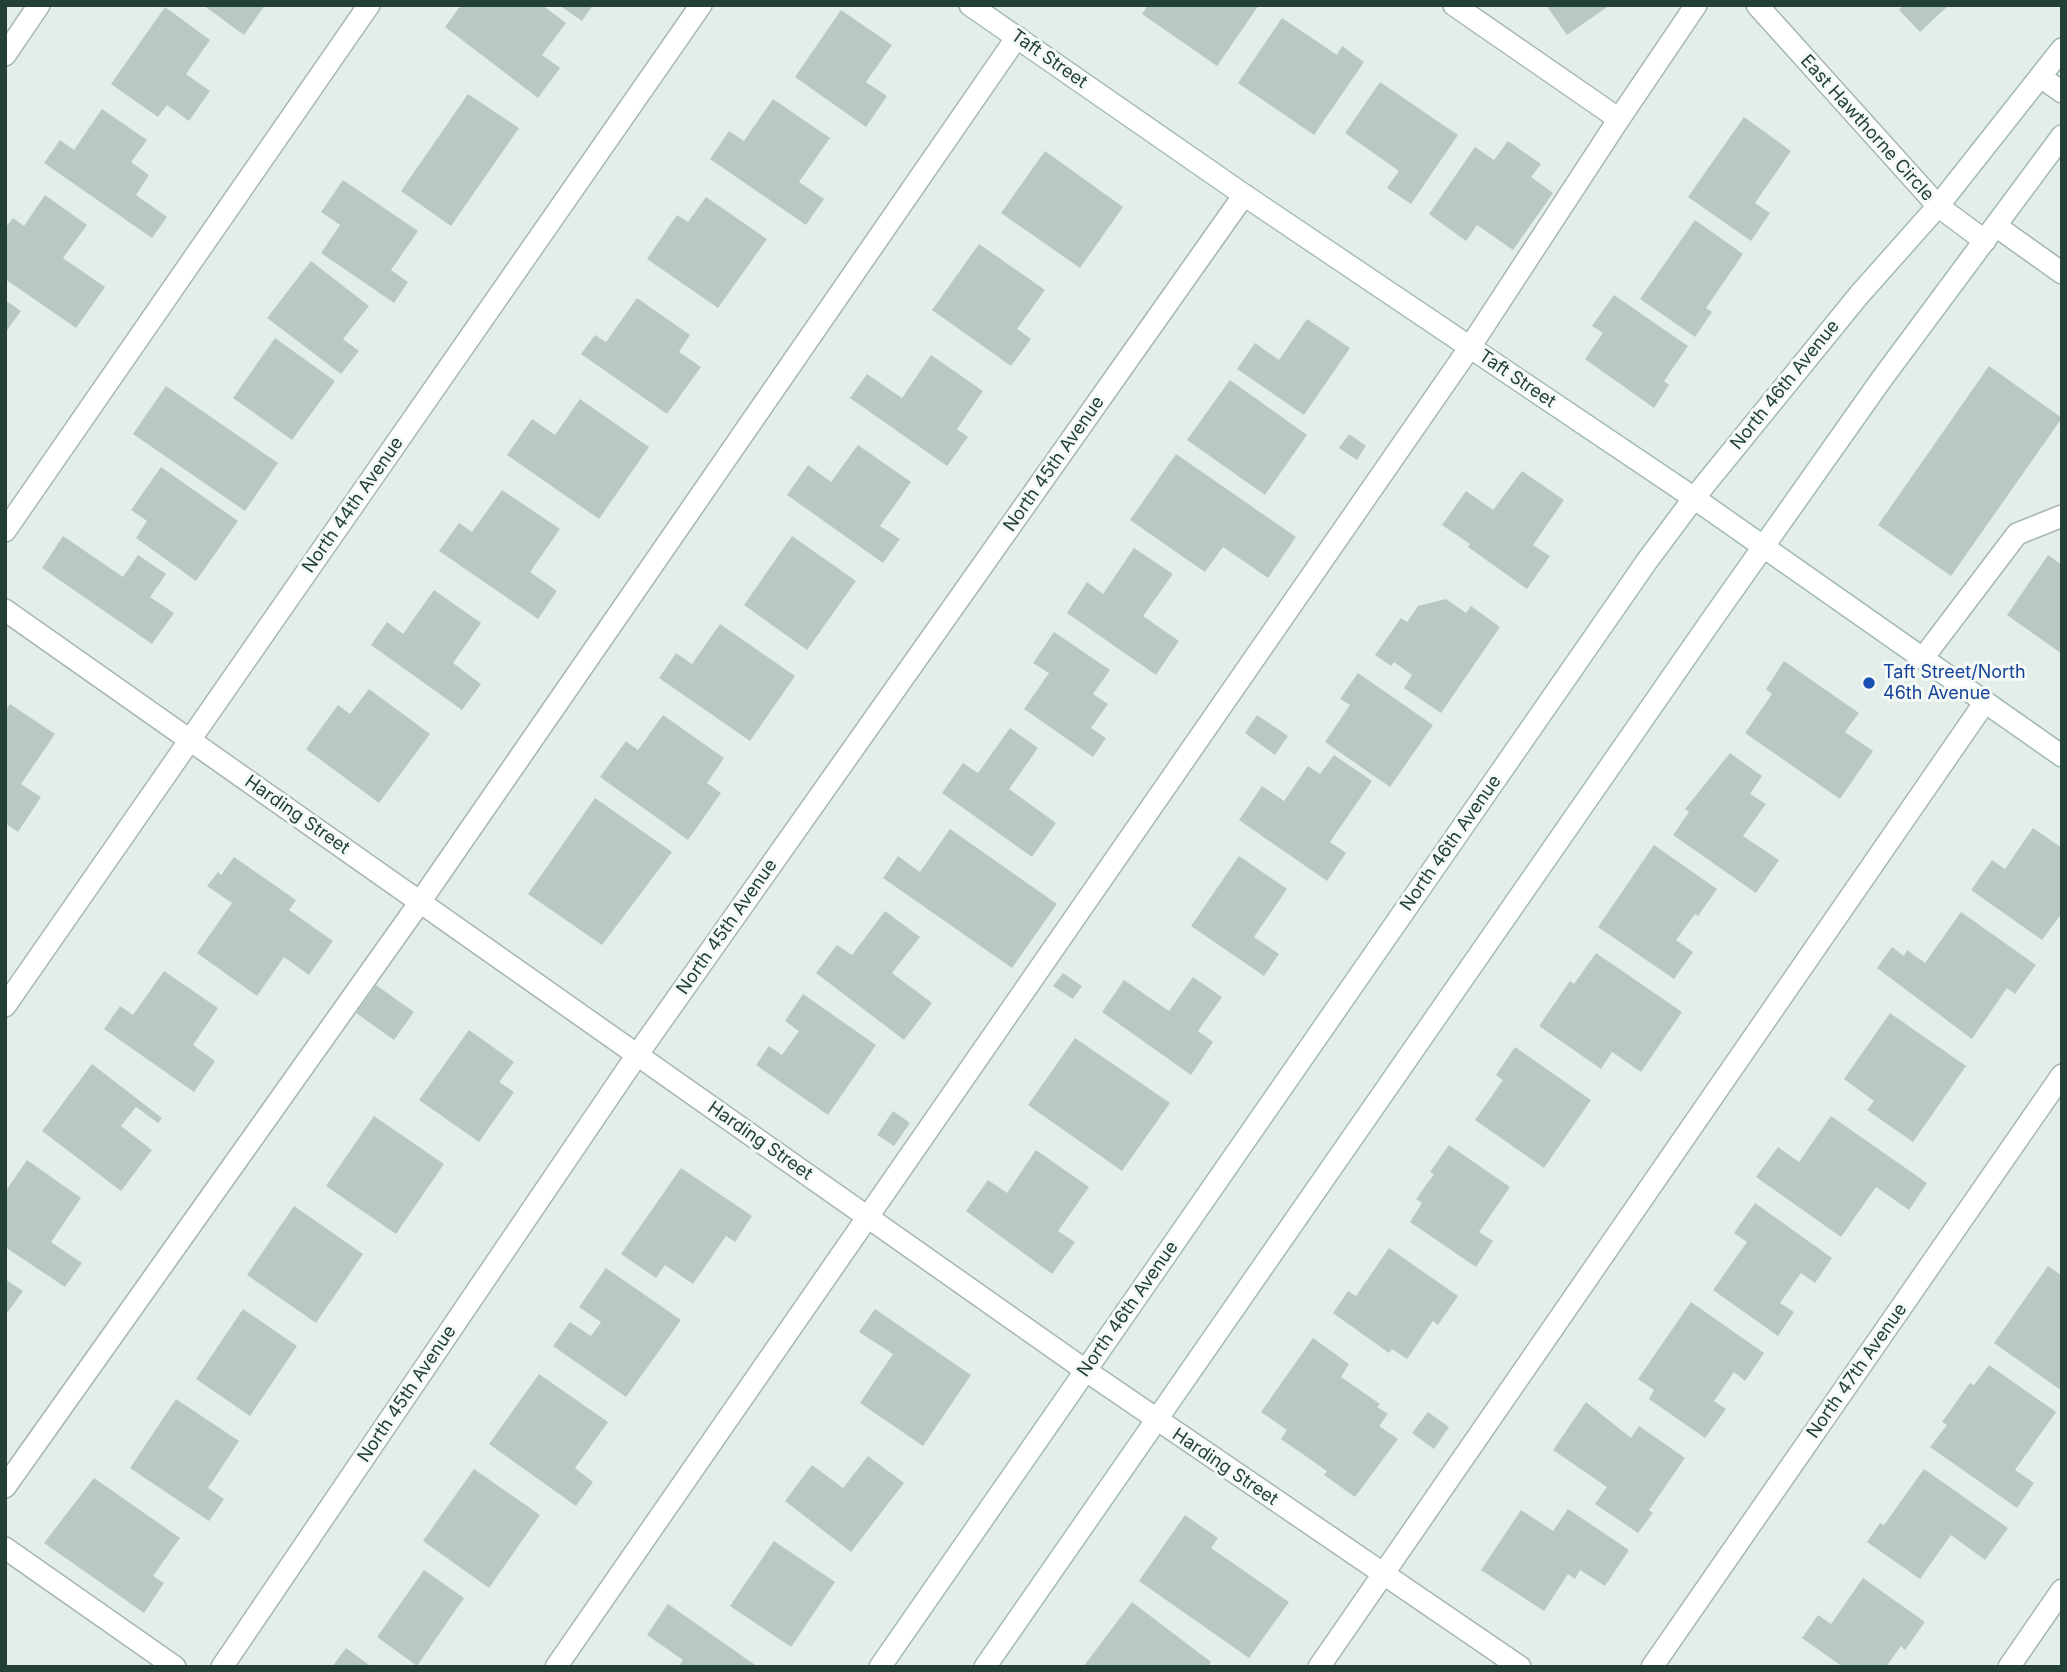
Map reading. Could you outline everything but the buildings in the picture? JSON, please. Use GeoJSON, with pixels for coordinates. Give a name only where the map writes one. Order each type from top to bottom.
{"type":"FeatureCollection","features":[{"type":"Feature","properties":{"kind":"street"},"geometry":{"type":"LineString","coordinates":[[5,55],[39,5]]}},
{"type":"Feature","properties":{"kind":"street"},"geometry":{"type":"LineString","coordinates":[[5,531],[369,5]]}},
{"type":"Feature","properties":{"kind":"street","name":"North 44th Avenue"},"geometry":{"type":"LineString","coordinates":[[5,1006],[701,5]]}},
{"type":"Feature","properties":{"kind":"street","name":"Taft Street"},"geometry":{"type":"LineString","coordinates":[[970,5],[1244,195],[1694,498],[2062,755]]}},
{"type":"Feature","properties":{"kind":"street"},"geometry":{"type":"LineString","coordinates":[[1454,5],[1619,119]]}},
{"type":"Feature","properties":{"kind":"street"},"geometry":{"type":"LineString","coordinates":[[556,1667],[1470,347],[1696,5]]}},
{"type":"Feature","properties":{"kind":"street","name":"East Hawthorne Circle"},"geometry":{"type":"LineString","coordinates":[[1757,5],[1938,206],[2062,273]]}},
{"type":"Feature","properties":{"kind":"street"},"geometry":{"type":"LineString","coordinates":[[5,1487],[420,902],[1017,37]]}},
{"type":"Feature","properties":{"kind":"street","name":"North 46th Avenue"},"geometry":{"type":"LineString","coordinates":[[880,1667],[1694,498],[1859,295],[1938,206],[2042,78],[2062,49]]}},
{"type":"Feature","properties":{"kind":"street"},"geometry":{"type":"LineString","coordinates":[[2042,78],[2062,92]]}},
{"type":"Feature","properties":{"kind":"street"},"geometry":{"type":"LineString","coordinates":[[985,1667],[1881,380],[2062,136]]}},
{"type":"Feature","properties":{"kind":"street","name":"North 45th Avenue"},"geometry":{"type":"LineString","coordinates":[[222,1667],[638,1055],[1244,195]]}},
{"type":"Feature","properties":{"kind":"street"},"geometry":{"type":"LineString","coordinates":[[1923,658],[2017,534],[2062,516]]}},
{"type":"Feature","properties":{"kind":"street","name":"Harding Street"},"geometry":{"type":"LineString","coordinates":[[5,610],[1156,1420],[1520,1667]]}},
{"type":"Feature","properties":{"kind":"street"},"geometry":{"type":"LineString","coordinates":[[1319,1667],[1985,702]]}},
{"type":"Feature","properties":{"kind":"street","name":"North 47th Avenue"},"geometry":{"type":"LineString","coordinates":[[1652,1667],[2062,1075]]}},
{"type":"Feature","properties":{"kind":"street"},"geometry":{"type":"LineString","coordinates":[[5,1548],[175,1667]]}},
{"type":"Feature","properties":{"kind":"street"},"geometry":{"type":"LineString","coordinates":[[2009,1667],[2062,1590]]}},
{"type":"Feature","properties":{"kind":"place","name":"Taft Street/North 46th Avenue"},"geometry":{"type":"Point","coordinates":[1869,683]}}]}
